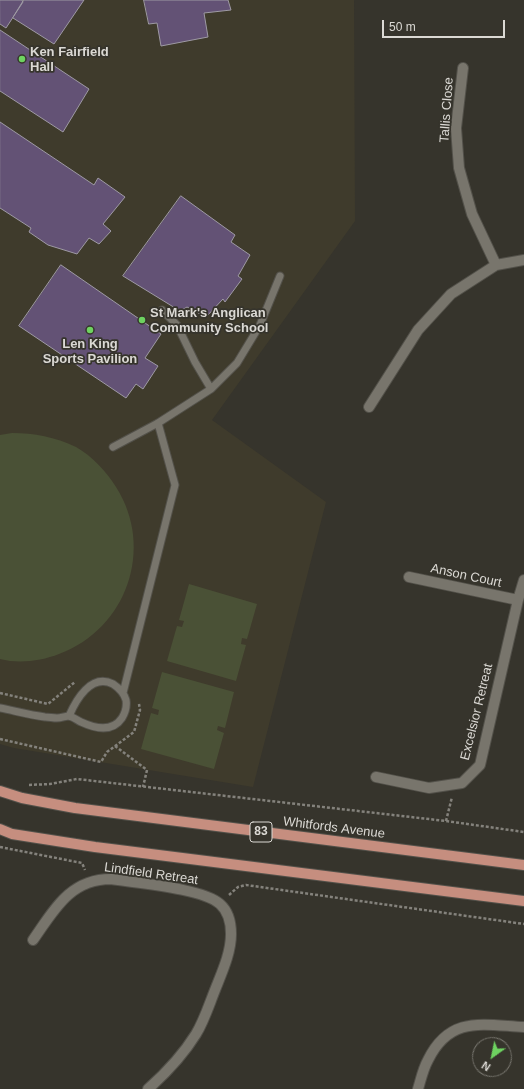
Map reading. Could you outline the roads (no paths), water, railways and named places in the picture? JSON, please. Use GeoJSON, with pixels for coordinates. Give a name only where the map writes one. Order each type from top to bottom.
{"type":"FeatureCollection","features":[{"type":"Feature","properties":{"kind":"main road","name":"Whitfords Avenue"},"geometry":{"type":"LineString","coordinates":[[0,791],[22,798],[75,808],[524,865]]}},
{"type":"Feature","properties":{"kind":"main road"},"geometry":{"type":"LineString","coordinates":[[0,829],[12,834],[94,847],[524,901]]}},
{"type":"Feature","properties":{"kind":"street","name":"Tallis Close"},"geometry":{"type":"LineString","coordinates":[[463,68],[456,128],[459,168],[472,214],[496,265]]}},
{"type":"Feature","properties":{"kind":"street"},"geometry":{"type":"LineString","coordinates":[[369,407],[418,330],[451,294],[496,265],[524,260]]}},
{"type":"Feature","properties":{"kind":"street","name":"Anson Court"},"geometry":{"type":"LineString","coordinates":[[409,577],[518,600]]}},
{"type":"Feature","properties":{"kind":"street","name":"Excelsior Retreat"},"geometry":{"type":"LineString","coordinates":[[376,777],[429,788],[455,785],[462,784],[480,765],[518,600],[524,580]]}},
{"type":"Feature","properties":{"kind":"street","name":"Lindfield Retreat"},"geometry":{"type":"LineString","coordinates":[[33,940],[51,914],[68,894],[89,882],[100,879],[111,879],[192,891],[208,896],[219,903],[226,912],[230,922],[230,945],[226,962],[204,1018],[196,1034],[178,1060],[148,1089]]}},
{"type":"Feature","properties":{"kind":"street"},"geometry":{"type":"LineString","coordinates":[[418,1089],[428,1060],[441,1040],[451,1032],[464,1026],[477,1024],[524,1028]]}},
{"type":"Feature","properties":{"kind":"lane"},"geometry":{"type":"LineString","coordinates":[[113,447],[158,423],[211,389],[237,363],[260,325],[280,276]]}},
{"type":"Feature","properties":{"kind":"lane"},"geometry":{"type":"LineString","coordinates":[[162,310],[177,325],[195,362],[211,389]]}},
{"type":"Feature","properties":{"kind":"lane"},"geometry":{"type":"LineString","coordinates":[[123,693],[175,485],[158,423]]}},
{"type":"Feature","properties":{"kind":"lane"},"geometry":{"type":"LineString","coordinates":[[0,708],[44,717],[57,718],[70,716],[98,728],[107,728],[120,721],[126,708],[126,700],[118,687],[111,683],[96,683],[89,687],[79,697],[70,716]]}},
{"type":"Feature","properties":{"kind":"place","name":"Ken Fairfield Hall"},"geometry":{"type":"Point","coordinates":[22,59]}},
{"type":"Feature","properties":{"kind":"place","name":"St Mark's Anglican Community School"},"geometry":{"type":"Point","coordinates":[142,320]}},
{"type":"Feature","properties":{"kind":"place","name":"Len King Sports Pavilion"},"geometry":{"type":"Point","coordinates":[90,330]}}]}
